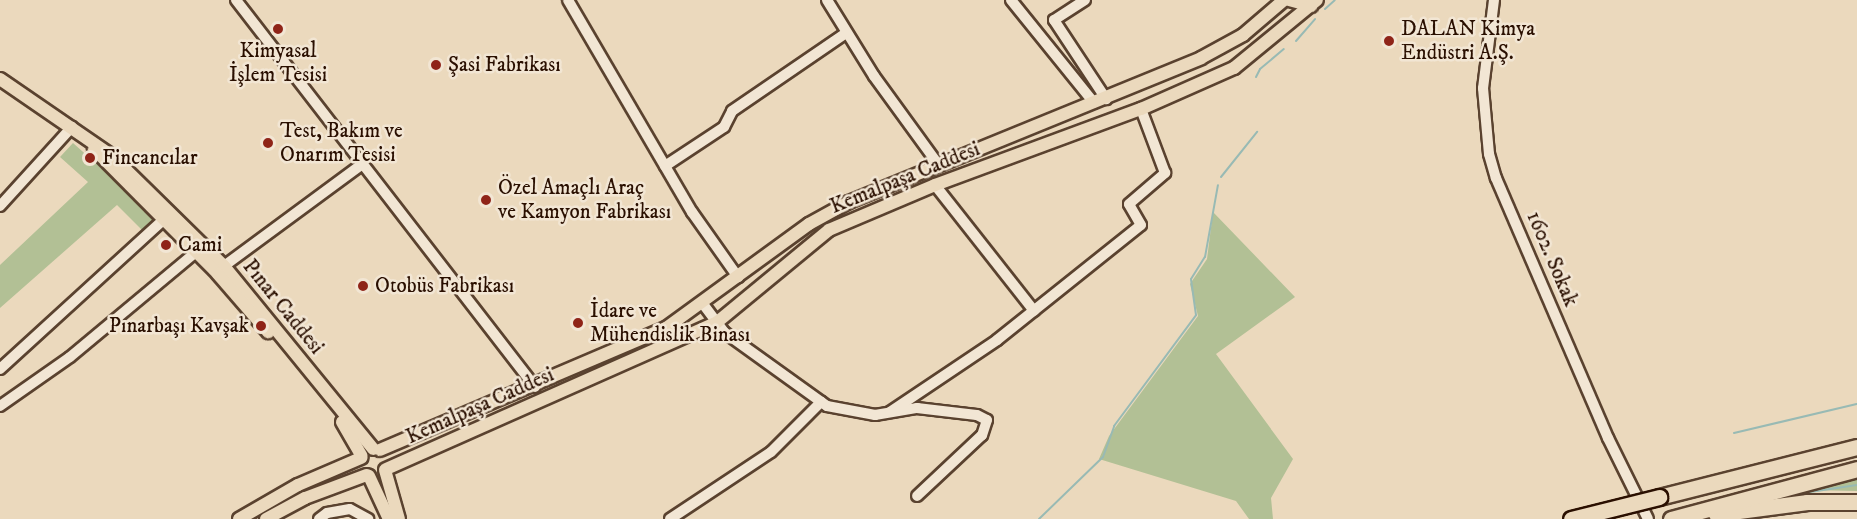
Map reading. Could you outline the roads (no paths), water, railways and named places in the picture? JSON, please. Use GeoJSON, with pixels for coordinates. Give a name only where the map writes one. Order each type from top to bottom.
{"type":"FeatureCollection","features":[{"type":"Feature","properties":{"kind":"highway"},"geometry":{"type":"LineString","coordinates":[[1572,519],[1857,447]]}},
{"type":"Feature","properties":{"kind":"highway"},"geometry":{"type":"LineString","coordinates":[[1671,519],[1857,469]]}},
{"type":"Feature","properties":{"kind":"highway"},"geometry":{"type":"LineString","coordinates":[[1677,519],[1807,502],[1857,502]]}},
{"type":"Feature","properties":{"kind":"main road","name":"Kemalpaşa Caddesi"},"geometry":{"type":"LineString","coordinates":[[239,519],[298,485],[376,450],[535,387],[655,334],[703,304],[809,224],[849,202],[1201,58],[1243,35],[1284,0]]}},
{"type":"Feature","properties":{"kind":"main road"},"geometry":{"type":"LineString","coordinates":[[1289,0],[1314,3]]}},
{"type":"Feature","properties":{"kind":"main road","name":"Kemalpaşa Caddesi"},"geometry":{"type":"LineString","coordinates":[[266,519],[305,498],[385,470],[716,323],[829,230],[935,185],[1141,109],[1234,68],[1314,3]]}},
{"type":"Feature","properties":{"kind":"main road","name":"Pınar Caddesi"},"geometry":{"type":"LineString","coordinates":[[0,80],[112,156],[225,266],[376,450]]}},
{"type":"Feature","properties":{"kind":"main road","name":"Pınar Caddesi"},"geometry":{"type":"LineString","coordinates":[[72,127],[196,252],[335,411],[361,457]]}},
{"type":"Feature","properties":{"kind":"main road","name":"Kemalpaşa Caddesi"},"geometry":{"type":"LineString","coordinates":[[376,450],[387,458],[385,470]]}},
{"type":"Feature","properties":{"kind":"main road"},"geometry":{"type":"LineString","coordinates":[[361,457],[361,467],[368,475],[389,519]]}},
{"type":"Feature","properties":{"kind":"main road"},"geometry":{"type":"LineString","coordinates":[[385,470],[399,519]]}},
{"type":"Feature","properties":{"kind":"street"},"geometry":{"type":"LineString","coordinates":[[236,0],[535,387]]}},
{"type":"Feature","properties":{"kind":"street"},"geometry":{"type":"LineString","coordinates":[[568,0],[665,166],[738,277]]}},
{"type":"Feature","properties":{"kind":"street"},"geometry":{"type":"LineString","coordinates":[[827,0],[846,33],[938,164]]}},
{"type":"Feature","properties":{"kind":"street"},"geometry":{"type":"LineString","coordinates":[[1011,0],[1100,101]]}},
{"type":"Feature","properties":{"kind":"street"},"geometry":{"type":"LineString","coordinates":[[1085,0],[1054,21],[1100,101]]}},
{"type":"Feature","properties":{"kind":"street","name":"1602. Sokak"},"geometry":{"type":"LineString","coordinates":[[1494,0],[1483,88],[1489,154],[1496,178],[1608,438],[1648,519]]}},
{"type":"Feature","properties":{"kind":"street"},"geometry":{"type":"LineString","coordinates":[[665,166],[724,127],[732,111],[846,33]]}},
{"type":"Feature","properties":{"kind":"street"},"geometry":{"type":"LineString","coordinates":[[890,412],[1034,311],[1141,225],[1129,204],[1164,173],[1141,109]]}},
{"type":"Feature","properties":{"kind":"street"},"geometry":{"type":"LineString","coordinates":[[0,206],[72,127]]}},
{"type":"Feature","properties":{"kind":"street"},"geometry":{"type":"LineString","coordinates":[[225,266],[362,165]]}},
{"type":"Feature","properties":{"kind":"street"},"geometry":{"type":"LineString","coordinates":[[935,185],[1034,311]]}},
{"type":"Feature","properties":{"kind":"street"},"geometry":{"type":"LineString","coordinates":[[0,369],[163,220]]}},
{"type":"Feature","properties":{"kind":"street"},"geometry":{"type":"LineString","coordinates":[[0,406],[70,357],[196,252]]}},
{"type":"Feature","properties":{"kind":"street"},"geometry":{"type":"LineString","coordinates":[[703,304],[716,323],[821,402],[874,415],[917,408],[977,415],[987,420],[982,435],[917,496]]}},
{"type":"Feature","properties":{"kind":"street"},"geometry":{"type":"LineString","coordinates":[[670,519],[726,485],[771,452],[821,402]]}},
{"type":"Feature","properties":{"kind":"street"},"geometry":{"type":"LineString","coordinates":[[319,519],[327,513],[350,509],[368,519]]}},
{"type":"Feature","properties":{"kind":"waterway"},"geometry":{"type":"LineString","coordinates":[[1325,9],[1335,0]]}},
{"type":"Feature","properties":{"kind":"waterway"},"geometry":{"type":"LineString","coordinates":[[1296,41],[1315,19]]}},
{"type":"Feature","properties":{"kind":"waterway"},"geometry":{"type":"LineString","coordinates":[[1256,77],[1260,69],[1284,49]]}},
{"type":"Feature","properties":{"kind":"waterway"},"geometry":{"type":"LineString","coordinates":[[1221,177],[1257,132]]}},
{"type":"Feature","properties":{"kind":"waterway"},"geometry":{"type":"LineString","coordinates":[[1039,519],[1103,457],[1114,426],[1196,315],[1191,279],[1205,257],[1218,185]]}},
{"type":"Feature","properties":{"kind":"waterway"},"geometry":{"type":"LineString","coordinates":[[1734,433],[1857,404]]}},
{"type":"Feature","properties":{"kind":"waterway"},"geometry":{"type":"LineString","coordinates":[[1810,492],[1857,485]]}},
{"type":"Feature","properties":{"kind":"place","name":"Kimyasal İşlem Tesisi"},"geometry":{"type":"Point","coordinates":[278,29]}},
{"type":"Feature","properties":{"kind":"place","name":"DALAN Kimya Endüstri A.Ş."},"geometry":{"type":"Point","coordinates":[1389,41]}},
{"type":"Feature","properties":{"kind":"place","name":"Şasi Fabrikası"},"geometry":{"type":"Point","coordinates":[436,65]}},
{"type":"Feature","properties":{"kind":"place","name":"Test, Bakım ve Onarım Tesisi"},"geometry":{"type":"Point","coordinates":[268,143]}},
{"type":"Feature","properties":{"kind":"place","name":"Fincancılar"},"geometry":{"type":"Point","coordinates":[90,158]}},
{"type":"Feature","properties":{"kind":"place","name":"Özel Amaçlı Araç ve Kamyon Fabrikası"},"geometry":{"type":"Point","coordinates":[486,200]}},
{"type":"Feature","properties":{"kind":"place","name":"Cami"},"geometry":{"type":"Point","coordinates":[166,245]}},
{"type":"Feature","properties":{"kind":"place","name":"Otobüs Fabrikası"},"geometry":{"type":"Point","coordinates":[363,286]}},
{"type":"Feature","properties":{"kind":"place","name":"İdare ve Mühendislik Binası"},"geometry":{"type":"Point","coordinates":[578,323]}},
{"type":"Feature","properties":{"kind":"place","name":"Pınarbaşı Kavşak"},"geometry":{"type":"Point","coordinates":[261,326]}}]}
